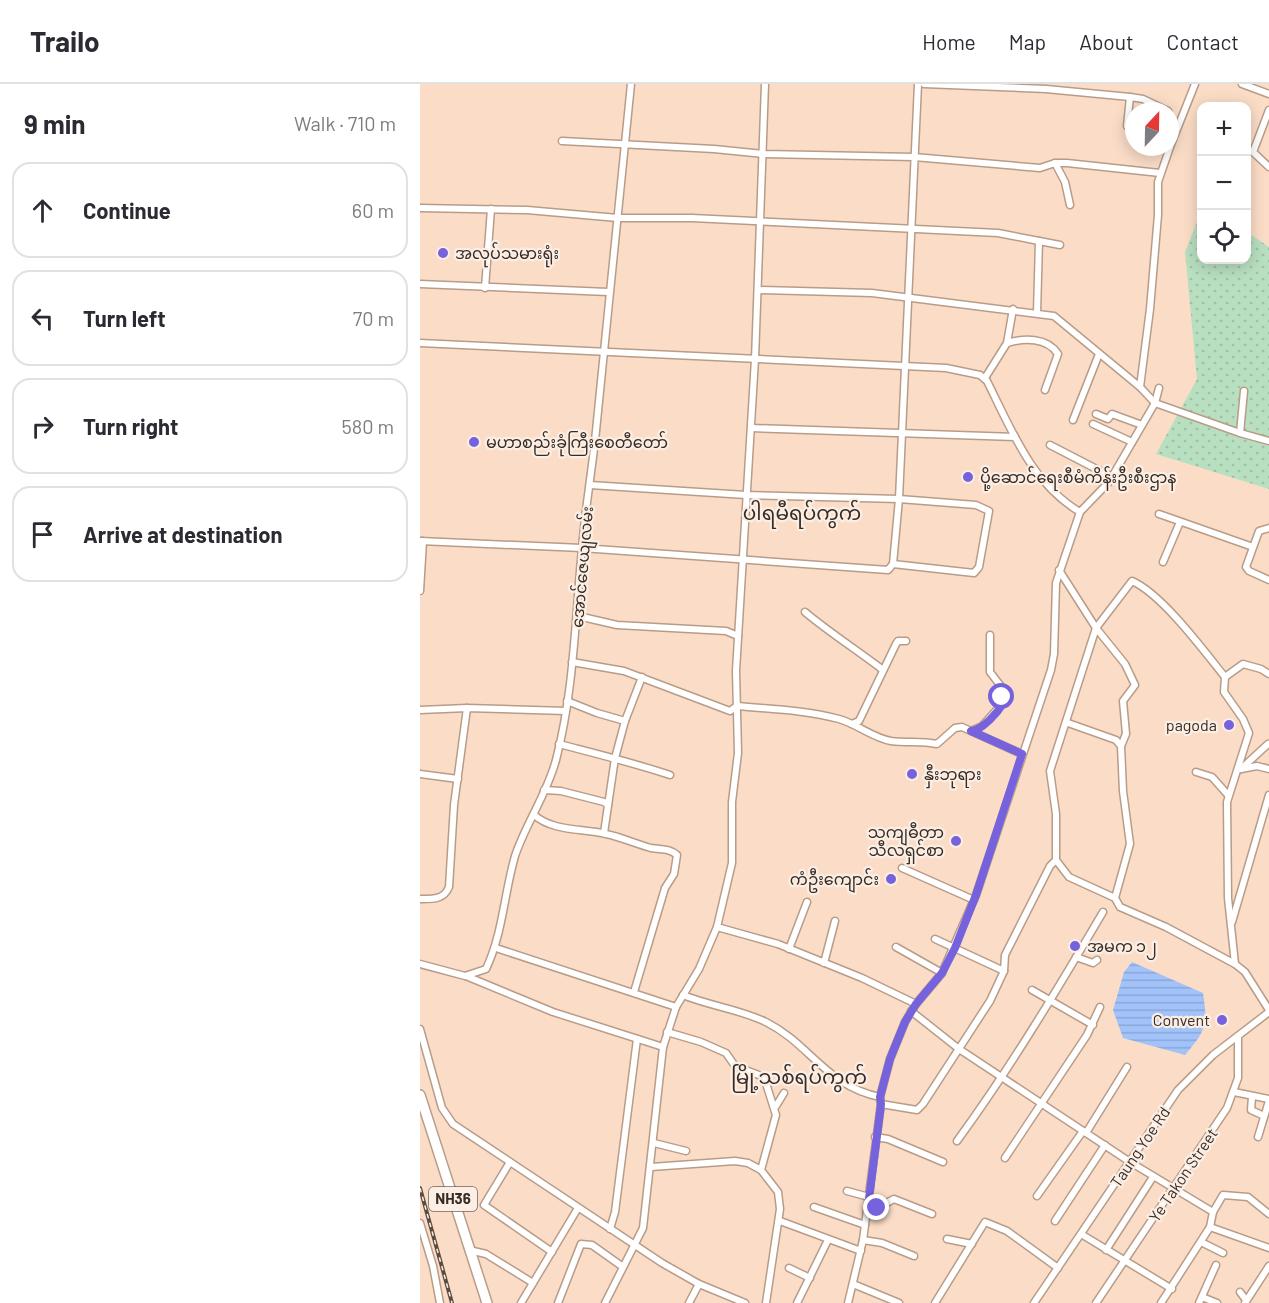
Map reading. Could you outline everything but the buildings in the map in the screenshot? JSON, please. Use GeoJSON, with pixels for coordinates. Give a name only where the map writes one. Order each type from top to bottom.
{"type":"FeatureCollection","features":[{"type":"Feature","properties":{"kind":"highway","name":"NH36"},"geometry":{"type":"LineString","coordinates":[[420,1095],[487,1303]]}},
{"type":"Feature","properties":{"kind":"street","name":"အောင်ဇေယျလမ်း"},"geometry":{"type":"LineString","coordinates":[[465,976],[486,969],[496,948],[516,855],[544,790],[559,744],[566,711],[578,616],[582,548],[631,84]]}},
{"type":"Feature","properties":{"kind":"street"},"geometry":{"type":"LineString","coordinates":[[605,1303],[643,1228],[663,1047],[676,1007],[699,969],[717,927],[732,863],[732,802],[738,753],[738,636],[741,560],[755,359],[765,84]]}},
{"type":"Feature","properties":{"kind":"street"},"geometry":{"type":"LineString","coordinates":[[420,591],[421,541],[582,548],[888,570],[893,564],[899,499],[918,84]]}},
{"type":"Feature","properties":{"kind":"street"},"geometry":{"type":"LineString","coordinates":[[924,84],[1047,87],[1130,97],[1149,102]]}},
{"type":"Feature","properties":{"kind":"street"},"geometry":{"type":"LineString","coordinates":[[1179,123],[1195,84]]}},
{"type":"Feature","properties":{"kind":"street"},"geometry":{"type":"LineString","coordinates":[[1242,84],[1269,94]]}},
{"type":"Feature","properties":{"kind":"street"},"geometry":{"type":"LineString","coordinates":[[1129,102],[1130,97]]}},
{"type":"Feature","properties":{"kind":"street"},"geometry":{"type":"LineString","coordinates":[[1251,146],[1269,110]]}},
{"type":"Feature","properties":{"kind":"street"},"geometry":{"type":"LineString","coordinates":[[562,141],[764,154],[914,157],[1040,168],[1054,163],[1160,173]]}},
{"type":"Feature","properties":{"kind":"street"},"geometry":{"type":"LineString","coordinates":[[1251,149],[1269,167]]}},
{"type":"Feature","properties":{"kind":"street"},"geometry":{"type":"LineString","coordinates":[[1140,387],[1150,309],[1160,173],[1167,156]]}},
{"type":"Feature","properties":{"kind":"street"},"geometry":{"type":"LineString","coordinates":[[1054,163],[1065,182],[1070,205]]}},
{"type":"Feature","properties":{"kind":"street"},"geometry":{"type":"LineString","coordinates":[[420,208],[491,209],[618,218],[692,218],[998,232],[1060,245]]}},
{"type":"Feature","properties":{"kind":"street"},"geometry":{"type":"LineString","coordinates":[[485,288],[491,209]]}},
{"type":"Feature","properties":{"kind":"street"},"geometry":{"type":"LineString","coordinates":[[1037,313],[1039,241]]}},
{"type":"Feature","properties":{"kind":"street"},"geometry":{"type":"LineString","coordinates":[[420,284],[608,292]]}},
{"type":"Feature","properties":{"kind":"street"},"geometry":{"type":"LineString","coordinates":[[758,290],[815,290],[907,296],[1054,315],[1140,387],[1155,403],[1269,441]]}},
{"type":"Feature","properties":{"kind":"street"},"geometry":{"type":"LineString","coordinates":[[985,378],[1007,343],[1013,309]]}},
{"type":"Feature","properties":{"kind":"street"},"geometry":{"type":"LineString","coordinates":[[1007,343],[1031,339],[1057,351],[1058,358],[1045,390]]}},
{"type":"Feature","properties":{"kind":"street"},"geometry":{"type":"LineString","coordinates":[[420,343],[946,368],[985,378],[1015,437],[1044,485],[1060,501],[1080,512]]}},
{"type":"Feature","properties":{"kind":"street"},"geometry":{"type":"LineString","coordinates":[[1073,420],[1099,354]]}},
{"type":"Feature","properties":{"kind":"street"},"geometry":{"type":"LineString","coordinates":[[848,1303],[861,1251],[880,1101],[890,1059],[911,1011],[942,973],[955,948],[974,900],[1054,654],[1056,583],[1080,512],[1112,477],[1155,403],[1160,388]]}},
{"type":"Feature","properties":{"kind":"street"},"geometry":{"type":"LineString","coordinates":[[1240,433],[1244,391]]}},
{"type":"Feature","properties":{"kind":"street"},"geometry":{"type":"LineString","coordinates":[[1096,414],[1108,418],[1112,414],[1142,425]]}},
{"type":"Feature","properties":{"kind":"street"},"geometry":{"type":"LineString","coordinates":[[1093,424],[1132,442]]}},
{"type":"Feature","properties":{"kind":"street"},"geometry":{"type":"LineString","coordinates":[[751,428],[1015,437]]}},
{"type":"Feature","properties":{"kind":"street"},"geometry":{"type":"LineString","coordinates":[[1050,445],[1112,477]]}},
{"type":"Feature","properties":{"kind":"street"},"geometry":{"type":"LineString","coordinates":[[590,485],[746,495],[899,499],[982,506],[989,511],[979,567],[974,573],[893,564]]}},
{"type":"Feature","properties":{"kind":"street"},"geometry":{"type":"LineString","coordinates":[[1159,514],[1253,547]]}},
{"type":"Feature","properties":{"kind":"street"},"geometry":{"type":"LineString","coordinates":[[1162,562],[1180,522]]}},
{"type":"Feature","properties":{"kind":"street"},"geometry":{"type":"LineString","coordinates":[[1269,528],[1259,531],[1246,570],[1269,580]]}},
{"type":"Feature","properties":{"kind":"street"},"geometry":{"type":"LineString","coordinates":[[1059,570],[1096,628],[1125,664],[1135,685],[1123,701],[1126,734],[1121,746],[1123,791],[1130,844],[1115,898]]}},
{"type":"Feature","properties":{"kind":"street"},"geometry":{"type":"LineString","coordinates":[[1235,964],[1230,928],[1227,864],[1228,795],[1249,733],[1243,719],[1224,692],[1225,677],[1184,627],[1134,581],[1130,582],[1096,628],[1068,723],[1057,745],[1050,771],[1056,814],[1056,860],[1069,877],[1115,898],[1120,907],[1143,915],[1235,964],[1245,972],[1269,1011]]}},
{"type":"Feature","properties":{"kind":"street"},"geometry":{"type":"LineString","coordinates":[[805,612],[817,624],[830,630],[883,670]]}},
{"type":"Feature","properties":{"kind":"street"},"geometry":{"type":"LineString","coordinates":[[578,616],[617,625],[726,631],[738,636]]}},
{"type":"Feature","properties":{"kind":"street"},"geometry":{"type":"LineString","coordinates":[[971,731],[982,726],[1004,702],[1000,685],[990,672],[990,635]]}},
{"type":"Feature","properties":{"kind":"street"},"geometry":{"type":"LineString","coordinates":[[852,723],[860,721],[898,641],[906,641]]}},
{"type":"Feature","properties":{"kind":"street"},"geometry":{"type":"LineString","coordinates":[[572,662],[642,677],[730,711],[737,706],[789,710],[852,723],[882,738],[908,743],[925,740],[937,744],[958,727],[1022,754]]}},
{"type":"Feature","properties":{"kind":"street"},"geometry":{"type":"LineString","coordinates":[[1225,677],[1243,664],[1262,669],[1269,675]]}},
{"type":"Feature","properties":{"kind":"street"},"geometry":{"type":"LineString","coordinates":[[604,833],[615,758],[642,677]]}},
{"type":"Feature","properties":{"kind":"street"},"geometry":{"type":"LineString","coordinates":[[567,700],[597,713],[626,721]]}},
{"type":"Feature","properties":{"kind":"street"},"geometry":{"type":"LineString","coordinates":[[420,899],[438,898],[447,892],[449,886],[458,779],[467,708]]}},
{"type":"Feature","properties":{"kind":"street"},"geometry":{"type":"LineString","coordinates":[[420,710],[467,708],[566,711]]}},
{"type":"Feature","properties":{"kind":"street"},"geometry":{"type":"LineString","coordinates":[[1068,723],[1116,740],[1121,746]]}},
{"type":"Feature","properties":{"kind":"street"},"geometry":{"type":"LineString","coordinates":[[559,744],[670,775]]}},
{"type":"Feature","properties":{"kind":"street"},"geometry":{"type":"LineString","coordinates":[[1238,770],[1268,744]]}},
{"type":"Feature","properties":{"kind":"street"},"geometry":{"type":"LineString","coordinates":[[1238,770],[1257,766],[1269,769]]}},
{"type":"Feature","properties":{"kind":"street"},"geometry":{"type":"LineString","coordinates":[[1196,772],[1215,779],[1228,795]]}},
{"type":"Feature","properties":{"kind":"street"},"geometry":{"type":"LineString","coordinates":[[420,774],[458,779]]}},
{"type":"Feature","properties":{"kind":"street"},"geometry":{"type":"LineString","coordinates":[[544,790],[561,791],[604,801],[608,805]]}},
{"type":"Feature","properties":{"kind":"street"},"geometry":{"type":"LineString","coordinates":[[1230,928],[1269,795]]}},
{"type":"Feature","properties":{"kind":"street"},"geometry":{"type":"LineString","coordinates":[[534,815],[542,822],[579,832],[604,833],[653,849],[671,850],[677,855],[674,874],[665,888],[634,992]]}},
{"type":"Feature","properties":{"kind":"street"},"geometry":{"type":"LineString","coordinates":[[683,995],[708,1005],[719,1005],[767,1023],[838,1082],[880,1101],[917,1110],[990,1001],[1004,971],[1005,955],[1050,866],[1056,860]]}},
{"type":"Feature","properties":{"kind":"street"},"geometry":{"type":"LineString","coordinates":[[902,868],[974,900]]}},
{"type":"Feature","properties":{"kind":"street"},"geometry":{"type":"LineString","coordinates":[[789,949],[807,902]]}},
{"type":"Feature","properties":{"kind":"street"},"geometry":{"type":"LineString","coordinates":[[957,1141],[1002,1077],[1103,912]]}},
{"type":"Feature","properties":{"kind":"street"},"geometry":{"type":"LineString","coordinates":[[824,963],[835,921]]}},
{"type":"Feature","properties":{"kind":"street"},"geometry":{"type":"LineString","coordinates":[[717,927],[789,949],[862,978],[916,1004]]}},
{"type":"Feature","properties":{"kind":"street"},"geometry":{"type":"LineString","coordinates":[[935,939],[1004,971]]}},
{"type":"Feature","properties":{"kind":"street"},"geometry":{"type":"LineString","coordinates":[[896,946],[942,973]]}},
{"type":"Feature","properties":{"kind":"street"},"geometry":{"type":"LineString","coordinates":[[496,948],[676,1007]]}},
{"type":"Feature","properties":{"kind":"street"},"geometry":{"type":"LineString","coordinates":[[1076,957],[1093,963],[1097,960]]}},
{"type":"Feature","properties":{"kind":"street"},"geometry":{"type":"LineString","coordinates":[[420,964],[465,976],[553,1012],[663,1047]]}},
{"type":"Feature","properties":{"kind":"street"},"geometry":{"type":"LineString","coordinates":[[1032,990],[1093,1025]]}},
{"type":"Feature","properties":{"kind":"street"},"geometry":{"type":"LineString","coordinates":[[1005,1158],[1043,1104],[1093,1025],[1100,1008]]}},
{"type":"Feature","properties":{"kind":"street"},"geometry":{"type":"LineString","coordinates":[[911,1011],[959,1049],[1173,1190],[1213,1212]]}},
{"type":"Feature","properties":{"kind":"street","name":"Taung Yoe Rd"},"geometry":{"type":"LineString","coordinates":[[1034,1303],[1189,1076],[1269,1011]]}},
{"type":"Feature","properties":{"kind":"street"},"geometry":{"type":"LineString","coordinates":[[1262,1017],[1269,1022]]}},
{"type":"Feature","properties":{"kind":"street"},"geometry":{"type":"LineString","coordinates":[[420,1029],[442,1108],[450,1121],[610,1229],[699,1284],[745,1303]]}},
{"type":"Feature","properties":{"kind":"street"},"geometry":{"type":"LineString","coordinates":[[667,1032],[701,1042],[726,1053],[735,1066],[764,1077],[776,1106],[776,1115],[761,1170]]}},
{"type":"Feature","properties":{"kind":"street","name":"Ye Takon Street"},"geometry":{"type":"LineString","coordinates":[[1096,1303],[1227,1108],[1234,1092],[1240,1060],[1238,1036]]}},
{"type":"Feature","properties":{"kind":"street"},"geometry":{"type":"LineString","coordinates":[[610,1229],[615,1212],[637,1039]]}},
{"type":"Feature","properties":{"kind":"street"},"geometry":{"type":"LineString","coordinates":[[1037,1196],[1084,1132],[1127,1067]]}},
{"type":"Feature","properties":{"kind":"street"},"geometry":{"type":"LineString","coordinates":[[1234,1092],[1269,1100],[1258,1137]]}},
{"type":"Feature","properties":{"kind":"street"},"geometry":{"type":"LineString","coordinates":[[776,1106],[784,1093]]}},
{"type":"Feature","properties":{"kind":"street"},"geometry":{"type":"LineString","coordinates":[[1252,1097],[1251,1110],[1264,1116]]}},
{"type":"Feature","properties":{"kind":"street"},"geometry":{"type":"LineString","coordinates":[[875,1137],[888,1139],[943,1162]]}},
{"type":"Feature","properties":{"kind":"street"},"geometry":{"type":"LineString","coordinates":[[654,1143],[686,1151]]}},
{"type":"Feature","properties":{"kind":"street"},"geometry":{"type":"LineString","coordinates":[[1055,1221],[1105,1145]]}},
{"type":"Feature","properties":{"kind":"street"},"geometry":{"type":"LineString","coordinates":[[651,1167],[735,1161],[748,1163],[761,1170],[778,1192],[780,1221],[766,1303]]}},
{"type":"Feature","properties":{"kind":"street"},"geometry":{"type":"LineString","coordinates":[[510,1162],[484,1205],[552,1252]]}},
{"type":"Feature","properties":{"kind":"street"},"geometry":{"type":"LineString","coordinates":[[1106,1250],[1153,1177]]}},
{"type":"Feature","properties":{"kind":"street"},"geometry":{"type":"LineString","coordinates":[[847,1191],[869,1197]]}},
{"type":"Feature","properties":{"kind":"street"},"geometry":{"type":"LineString","coordinates":[[1161,1303],[1210,1227],[1213,1212],[1222,1195],[1248,1197],[1269,1214]]}},
{"type":"Feature","properties":{"kind":"street"},"geometry":{"type":"LineString","coordinates":[[868,1207],[877,1208],[894,1199],[932,1214]]}},
{"type":"Feature","properties":{"kind":"street"},"geometry":{"type":"LineString","coordinates":[[814,1206],[865,1225]]}},
{"type":"Feature","properties":{"kind":"street"},"geometry":{"type":"LineString","coordinates":[[521,1303],[578,1208]]}},
{"type":"Feature","properties":{"kind":"street"},"geometry":{"type":"LineString","coordinates":[[780,1221],[861,1251]]}},
{"type":"Feature","properties":{"kind":"street"},"geometry":{"type":"LineString","coordinates":[[935,1303],[985,1222],[1007,1231],[1058,1268]]}},
{"type":"Feature","properties":{"kind":"street"},"geometry":{"type":"LineString","coordinates":[[420,1223],[433,1266],[440,1303]]}},
{"type":"Feature","properties":{"kind":"street"},"geometry":{"type":"LineString","coordinates":[[1210,1227],[1269,1248]]}},
{"type":"Feature","properties":{"kind":"street"},"geometry":{"type":"LineString","coordinates":[[1081,1234],[1172,1289]]}},
{"type":"Feature","properties":{"kind":"street"},"geometry":{"type":"LineString","coordinates":[[946,1239],[972,1244]]}},
{"type":"Feature","properties":{"kind":"street"},"geometry":{"type":"LineString","coordinates":[[797,1303],[828,1240]]}},
{"type":"Feature","properties":{"kind":"street"},"geometry":{"type":"LineString","coordinates":[[862,1240],[882,1243],[914,1256]]}},
{"type":"Feature","properties":{"kind":"street"},"geometry":{"type":"LineString","coordinates":[[1201,1242],[1223,1252]]}},
{"type":"Feature","properties":{"kind":"street"},"geometry":{"type":"LineString","coordinates":[[558,1303],[581,1245],[592,1245],[623,1267]]}},
{"type":"Feature","properties":{"kind":"street"},"geometry":{"type":"LineString","coordinates":[[470,1250],[486,1254],[533,1282]]}},
{"type":"Feature","properties":{"kind":"street"},"geometry":{"type":"LineString","coordinates":[[1216,1265],[1201,1300],[1217,1303]]}},
{"type":"Feature","properties":{"kind":"street"},"geometry":{"type":"LineString","coordinates":[[1240,1292],[1246,1301],[1269,1266]]}},
{"type":"Feature","properties":{"kind":"street"},"geometry":{"type":"LineString","coordinates":[[789,1268],[810,1278]]}},
{"type":"Feature","properties":{"kind":"street"},"geometry":{"type":"LineString","coordinates":[[689,1303],[699,1284]]}},
{"type":"Feature","properties":{"kind":"street"},"geometry":{"type":"LineString","coordinates":[[853,1284],[899,1303]]}},
{"type":"Feature","properties":{"kind":"green space"},"geometry":{"type":"Polygon","coordinates":[[[1197,222],[1197,264],[1251,264],[1251,235],[1269,247],[1269,489],[1156,454],[1197,379],[1185,252],[1197,222]]]}},
{"type":"Feature","properties":{"kind":"water"},"geometry":{"type":"Polygon","coordinates":[[[1132,962],[1203,993],[1204,1027],[1185,1055],[1123,1038],[1113,1010],[1124,972],[1132,962]]]}},
{"type":"Feature","properties":{"kind":"railway"},"geometry":{"type":"LineString","coordinates":[[420,1188],[452,1303]]}},
{"type":"Feature","properties":{"kind":"place","name":"အလုပ်သမားရုံး"},"geometry":{"type":"Point","coordinates":[443,253]}},
{"type":"Feature","properties":{"kind":"place","name":"မဟာစည်းခုံကြီးစေတီတော်"},"geometry":{"type":"Point","coordinates":[474,442]}},
{"type":"Feature","properties":{"kind":"place","name":"ပို့ဆောင်ရေးစီမံကိန်းဦးစီးဌာန"},"geometry":{"type":"Point","coordinates":[968,477]}},
{"type":"Feature","properties":{"kind":"place","name":"pagoda"},"geometry":{"type":"Point","coordinates":[1229,725]}},
{"type":"Feature","properties":{"kind":"place","name":"နှီးဘုရား"},"geometry":{"type":"Point","coordinates":[912,774]}},
{"type":"Feature","properties":{"kind":"place","name":"သကျဓီတာ သီလရှင်စာ"},"geometry":{"type":"Point","coordinates":[956,841]}},
{"type":"Feature","properties":{"kind":"place","name":"ကံဦးကျောင်း"},"geometry":{"type":"Point","coordinates":[891,879]}},
{"type":"Feature","properties":{"kind":"place","name":"အမက ၁၂"},"geometry":{"type":"Point","coordinates":[1075,946]}},
{"type":"Feature","properties":{"kind":"place","name":"Convent"},"geometry":{"type":"Point","coordinates":[1222,1020]}},
{"type":"Feature","properties":{"kind":"district","name":"ပါရမီရပ်ကွက်"},"geometry":{"type":"Point","coordinates":[802,513]}},
{"type":"Feature","properties":{"kind":"district","name":"မြို့သစ်ရပ်ကွက်"},"geometry":{"type":"Point","coordinates":[799,1077]}},
{"type":"Feature","properties":{"kind":"route"},"geometry":{"type":"LineString","coordinates":[[877,1208],[868,1207],[880,1097],[890,1059],[911,1011],[942,973],[955,948],[976,895],[1022,754],[971,731],[982,726],[999,710],[1004,702],[1002,697]]}}]}
